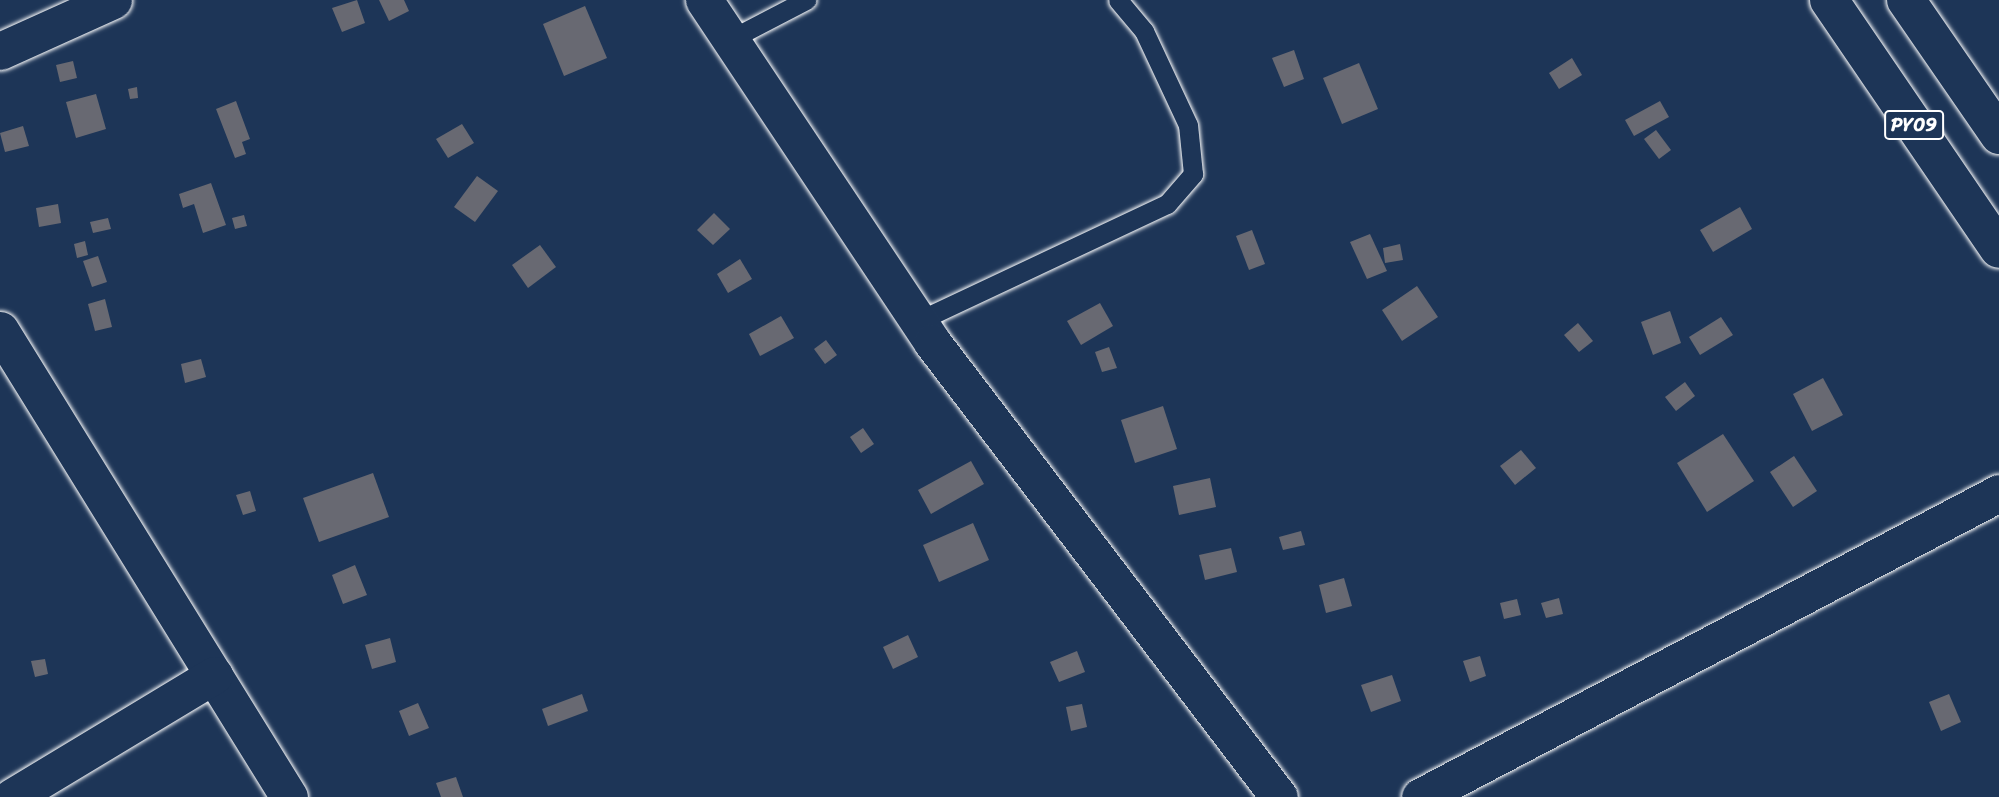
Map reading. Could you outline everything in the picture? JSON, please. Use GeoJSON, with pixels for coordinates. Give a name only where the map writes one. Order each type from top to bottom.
{"type":"FeatureCollection","features":[{"type":"Feature","properties":{"kind":"highway","name":"PY09"},"geometry":{"type":"LineString","coordinates":[[1829,0],[1999,249]]}},
{"type":"Feature","properties":{"kind":"highway","name":"PY09"},"geometry":{"type":"LineString","coordinates":[[1906,0],[1999,135]]}},
{"type":"Feature","properties":{"kind":"street"},"geometry":{"type":"LineString","coordinates":[[0,51],[113,0]]}},
{"type":"Feature","properties":{"kind":"street"},"geometry":{"type":"LineString","coordinates":[[704,0],[918,321],[1279,797]]}},
{"type":"Feature","properties":{"kind":"street"},"geometry":{"type":"LineString","coordinates":[[0,330],[289,797]]}},
{"type":"Feature","properties":{"kind":"street"},"geometry":{"type":"LineString","coordinates":[[1420,797],[1999,493]]}},
{"type":"Feature","properties":{"kind":"street"},"geometry":{"type":"LineString","coordinates":[[12,797],[214,675]]}},
{"type":"Feature","properties":{"kind":"lane"},"geometry":{"type":"LineString","coordinates":[[731,39],[806,0]]}},
{"type":"Feature","properties":{"kind":"lane"},"geometry":{"type":"LineString","coordinates":[[918,321],[1167,204],[1193,174],[1188,125],[1144,31],[1118,0]]}},
{"type":"Feature","properties":{"kind":"building"},"geometry":{"type":"Polygon","coordinates":[[[357,0],[365,23],[342,32],[332,8],[357,0]]]}},
{"type":"Feature","properties":{"kind":"building"},"geometry":{"type":"Polygon","coordinates":[[[379,0],[404,0],[409,11],[389,21],[379,0]]]}},
{"type":"Feature","properties":{"kind":"building"},"geometry":{"type":"Polygon","coordinates":[[[585,6],[607,58],[564,76],[543,24],[585,6]]]}},
{"type":"Feature","properties":{"kind":"building"},"geometry":{"type":"Polygon","coordinates":[[[1294,50],[1304,79],[1284,87],[1272,58],[1294,50]]]}},
{"type":"Feature","properties":{"kind":"building"},"geometry":{"type":"Polygon","coordinates":[[[1572,58],[1582,75],[1559,89],[1549,73],[1572,58]]]}},
{"type":"Feature","properties":{"kind":"building"},"geometry":{"type":"Polygon","coordinates":[[[73,61],[77,78],[60,82],[56,65],[73,61]]]}},
{"type":"Feature","properties":{"kind":"building"},"geometry":{"type":"Polygon","coordinates":[[[1359,63],[1378,109],[1342,124],[1323,78],[1359,63]]]}},
{"type":"Feature","properties":{"kind":"building"},"geometry":{"type":"Polygon","coordinates":[[[137,87],[138,98],[130,99],[128,89],[137,87]]]}},
{"type":"Feature","properties":{"kind":"building"},"geometry":{"type":"Polygon","coordinates":[[[96,94],[106,129],[76,138],[66,102],[96,94]]]}},
{"type":"Feature","properties":{"kind":"building"},"geometry":{"type":"Polygon","coordinates":[[[236,101],[250,139],[242,142],[246,154],[235,158],[216,109],[236,101]]]}},
{"type":"Feature","properties":{"kind":"building"},"geometry":{"type":"Polygon","coordinates":[[[1660,101],[1669,117],[1634,136],[1625,120],[1660,101]]]}},
{"type":"Feature","properties":{"kind":"building"},"geometry":{"type":"Polygon","coordinates":[[[462,124],[474,143],[448,158],[436,139],[462,124]]]}},
{"type":"Feature","properties":{"kind":"building"},"geometry":{"type":"Polygon","coordinates":[[[23,126],[29,146],[5,152],[0,133],[23,126]]]}},
{"type":"Feature","properties":{"kind":"building"},"geometry":{"type":"Polygon","coordinates":[[[1656,130],[1671,150],[1659,159],[1644,139],[1656,130]]]}},
{"type":"Feature","properties":{"kind":"building"},"geometry":{"type":"Polygon","coordinates":[[[477,176],[498,191],[475,222],[454,207],[477,176]]]}},
{"type":"Feature","properties":{"kind":"building"},"geometry":{"type":"Polygon","coordinates":[[[211,183],[226,225],[203,233],[194,204],[183,208],[179,194],[211,183]]]}},
{"type":"Feature","properties":{"kind":"building"},"geometry":{"type":"Polygon","coordinates":[[[58,204],[61,223],[39,227],[36,208],[58,204]]]}},
{"type":"Feature","properties":{"kind":"building"},"geometry":{"type":"Polygon","coordinates":[[[1740,207],[1752,229],[1713,252],[1700,230],[1740,207]]]}},
{"type":"Feature","properties":{"kind":"building"},"geometry":{"type":"Polygon","coordinates":[[[714,213],[730,229],[713,245],[697,230],[714,213]]]}},
{"type":"Feature","properties":{"kind":"building"},"geometry":{"type":"Polygon","coordinates":[[[244,215],[247,226],[235,229],[232,218],[244,215]]]}},
{"type":"Feature","properties":{"kind":"building"},"geometry":{"type":"Polygon","coordinates":[[[108,218],[111,229],[93,233],[90,222],[108,218]]]}},
{"type":"Feature","properties":{"kind":"building"},"geometry":{"type":"Polygon","coordinates":[[[1252,230],[1265,264],[1249,270],[1236,236],[1252,230]]]}},
{"type":"Feature","properties":{"kind":"building"},"geometry":{"type":"Polygon","coordinates":[[[1370,234],[1387,271],[1367,279],[1350,242],[1370,234]]]}},
{"type":"Feature","properties":{"kind":"building"},"geometry":{"type":"Polygon","coordinates":[[[85,241],[88,255],[77,258],[74,244],[85,241]]]}},
{"type":"Feature","properties":{"kind":"building"},"geometry":{"type":"Polygon","coordinates":[[[1400,244],[1403,260],[1385,263],[1383,248],[1400,244]]]}},
{"type":"Feature","properties":{"kind":"building"},"geometry":{"type":"Polygon","coordinates":[[[540,245],[556,267],[528,288],[512,265],[540,245]]]}},
{"type":"Feature","properties":{"kind":"building"},"geometry":{"type":"Polygon","coordinates":[[[98,256],[107,282],[92,287],[83,261],[98,256]]]}},
{"type":"Feature","properties":{"kind":"building"},"geometry":{"type":"Polygon","coordinates":[[[740,259],[752,279],[728,293],[717,274],[740,259]]]}},
{"type":"Feature","properties":{"kind":"building"},"geometry":{"type":"Polygon","coordinates":[[[1417,286],[1438,317],[1402,341],[1382,310],[1417,286]]]}},
{"type":"Feature","properties":{"kind":"building"},"geometry":{"type":"Polygon","coordinates":[[[105,299],[112,327],[95,331],[88,304],[105,299]]]}},
{"type":"Feature","properties":{"kind":"building"},"geometry":{"type":"Polygon","coordinates":[[[1100,303],[1113,326],[1081,345],[1067,321],[1100,303]]]}},
{"type":"Feature","properties":{"kind":"building"},"geometry":{"type":"Polygon","coordinates":[[[1670,311],[1681,343],[1653,355],[1641,322],[1670,311]]]}},
{"type":"Feature","properties":{"kind":"building"},"geometry":{"type":"Polygon","coordinates":[[[781,316],[794,338],[760,356],[749,334],[781,316]]]}},
{"type":"Feature","properties":{"kind":"building"},"geometry":{"type":"Polygon","coordinates":[[[1721,317],[1733,335],[1700,355],[1689,337],[1721,317]]]}},
{"type":"Feature","properties":{"kind":"building"},"geometry":{"type":"Polygon","coordinates":[[[1578,323],[1593,341],[1579,352],[1564,335],[1578,323]]]}},
{"type":"Feature","properties":{"kind":"building"},"geometry":{"type":"Polygon","coordinates":[[[826,340],[837,355],[825,364],[814,349],[826,340]]]}},
{"type":"Feature","properties":{"kind":"building"},"geometry":{"type":"Polygon","coordinates":[[[1109,347],[1117,368],[1102,372],[1095,352],[1109,347]]]}},
{"type":"Feature","properties":{"kind":"building"},"geometry":{"type":"Polygon","coordinates":[[[201,359],[206,377],[185,383],[181,364],[201,359]]]}},
{"type":"Feature","properties":{"kind":"building"},"geometry":{"type":"Polygon","coordinates":[[[1823,378],[1843,415],[1812,431],[1793,394],[1823,378]]]}},
{"type":"Feature","properties":{"kind":"building"},"geometry":{"type":"Polygon","coordinates":[[[1685,382],[1695,396],[1676,411],[1665,397],[1685,382]]]}},
{"type":"Feature","properties":{"kind":"building"},"geometry":{"type":"Polygon","coordinates":[[[1163,406],[1177,449],[1135,463],[1121,420],[1163,406]]]}},
{"type":"Feature","properties":{"kind":"building"},"geometry":{"type":"Polygon","coordinates":[[[863,428],[874,444],[861,453],[850,437],[863,428]]]}},
{"type":"Feature","properties":{"kind":"building"},"geometry":{"type":"Polygon","coordinates":[[[1723,434],[1754,481],[1707,512],[1677,463],[1723,434]]]}},
{"type":"Feature","properties":{"kind":"building"},"geometry":{"type":"Polygon","coordinates":[[[1521,450],[1536,468],[1515,485],[1500,466],[1521,450]]]}},
{"type":"Feature","properties":{"kind":"building"},"geometry":{"type":"Polygon","coordinates":[[[1794,456],[1817,491],[1793,507],[1770,472],[1794,456]]]}},
{"type":"Feature","properties":{"kind":"building"},"geometry":{"type":"Polygon","coordinates":[[[971,461],[984,484],[931,514],[918,490],[971,461]]]}},
{"type":"Feature","properties":{"kind":"building"},"geometry":{"type":"Polygon","coordinates":[[[373,473],[389,517],[319,542],[303,498],[373,473]]]}},
{"type":"Feature","properties":{"kind":"building"},"geometry":{"type":"Polygon","coordinates":[[[1210,478],[1216,507],[1179,515],[1173,486],[1210,478]]]}},
{"type":"Feature","properties":{"kind":"building"},"geometry":{"type":"Polygon","coordinates":[[[250,491],[256,511],[243,515],[236,495],[250,491]]]}},
{"type":"Feature","properties":{"kind":"building"},"geometry":{"type":"Polygon","coordinates":[[[973,523],[989,560],[939,582],[923,545],[973,523]]]}},
{"type":"Feature","properties":{"kind":"building"},"geometry":{"type":"Polygon","coordinates":[[[1301,531],[1305,545],[1283,550],[1279,537],[1301,531]]]}},
{"type":"Feature","properties":{"kind":"building"},"geometry":{"type":"Polygon","coordinates":[[[1231,548],[1237,572],[1205,580],[1199,555],[1231,548]]]}},
{"type":"Feature","properties":{"kind":"building"},"geometry":{"type":"Polygon","coordinates":[[[355,565],[367,595],[343,604],[332,575],[355,565]]]}},
{"type":"Feature","properties":{"kind":"building"},"geometry":{"type":"Polygon","coordinates":[[[1344,578],[1352,606],[1326,613],[1319,585],[1344,578]]]}},
{"type":"Feature","properties":{"kind":"building"},"geometry":{"type":"Polygon","coordinates":[[[1559,598],[1563,614],[1546,618],[1541,603],[1559,598]]]}},
{"type":"Feature","properties":{"kind":"building"},"geometry":{"type":"Polygon","coordinates":[[[1517,599],[1521,615],[1504,619],[1500,603],[1517,599]]]}},
{"type":"Feature","properties":{"kind":"building"},"geometry":{"type":"Polygon","coordinates":[[[908,635],[918,657],[893,669],[883,647],[908,635]]]}},
{"type":"Feature","properties":{"kind":"building"},"geometry":{"type":"Polygon","coordinates":[[[390,638],[396,662],[372,669],[365,645],[390,638]]]}},
{"type":"Feature","properties":{"kind":"building"},"geometry":{"type":"Polygon","coordinates":[[[1077,651],[1085,672],[1059,682],[1050,662],[1077,651]]]}},
{"type":"Feature","properties":{"kind":"building"},"geometry":{"type":"Polygon","coordinates":[[[1480,656],[1486,676],[1470,682],[1463,661],[1480,656]]]}},
{"type":"Feature","properties":{"kind":"building"},"geometry":{"type":"Polygon","coordinates":[[[45,659],[48,674],[35,677],[31,661],[45,659]]]}},
{"type":"Feature","properties":{"kind":"building"},"geometry":{"type":"Polygon","coordinates":[[[1392,675],[1401,701],[1371,712],[1361,685],[1392,675]]]}},
{"type":"Feature","properties":{"kind":"building"},"geometry":{"type":"Polygon","coordinates":[[[582,694],[588,711],[548,726],[542,709],[582,694]]]}},
{"type":"Feature","properties":{"kind":"building"},"geometry":{"type":"Polygon","coordinates":[[[1949,694],[1961,722],[1941,731],[1929,702],[1949,694]]]}},
{"type":"Feature","properties":{"kind":"building"},"geometry":{"type":"Polygon","coordinates":[[[418,703],[429,728],[409,736],[399,711],[418,703]]]}},
{"type":"Feature","properties":{"kind":"building"},"geometry":{"type":"Polygon","coordinates":[[[1082,704],[1087,727],[1071,731],[1066,707],[1082,704]]]}},
{"type":"Feature","properties":{"kind":"building"},"geometry":{"type":"Polygon","coordinates":[[[456,777],[463,797],[441,797],[436,783],[456,777]]]}}]}
